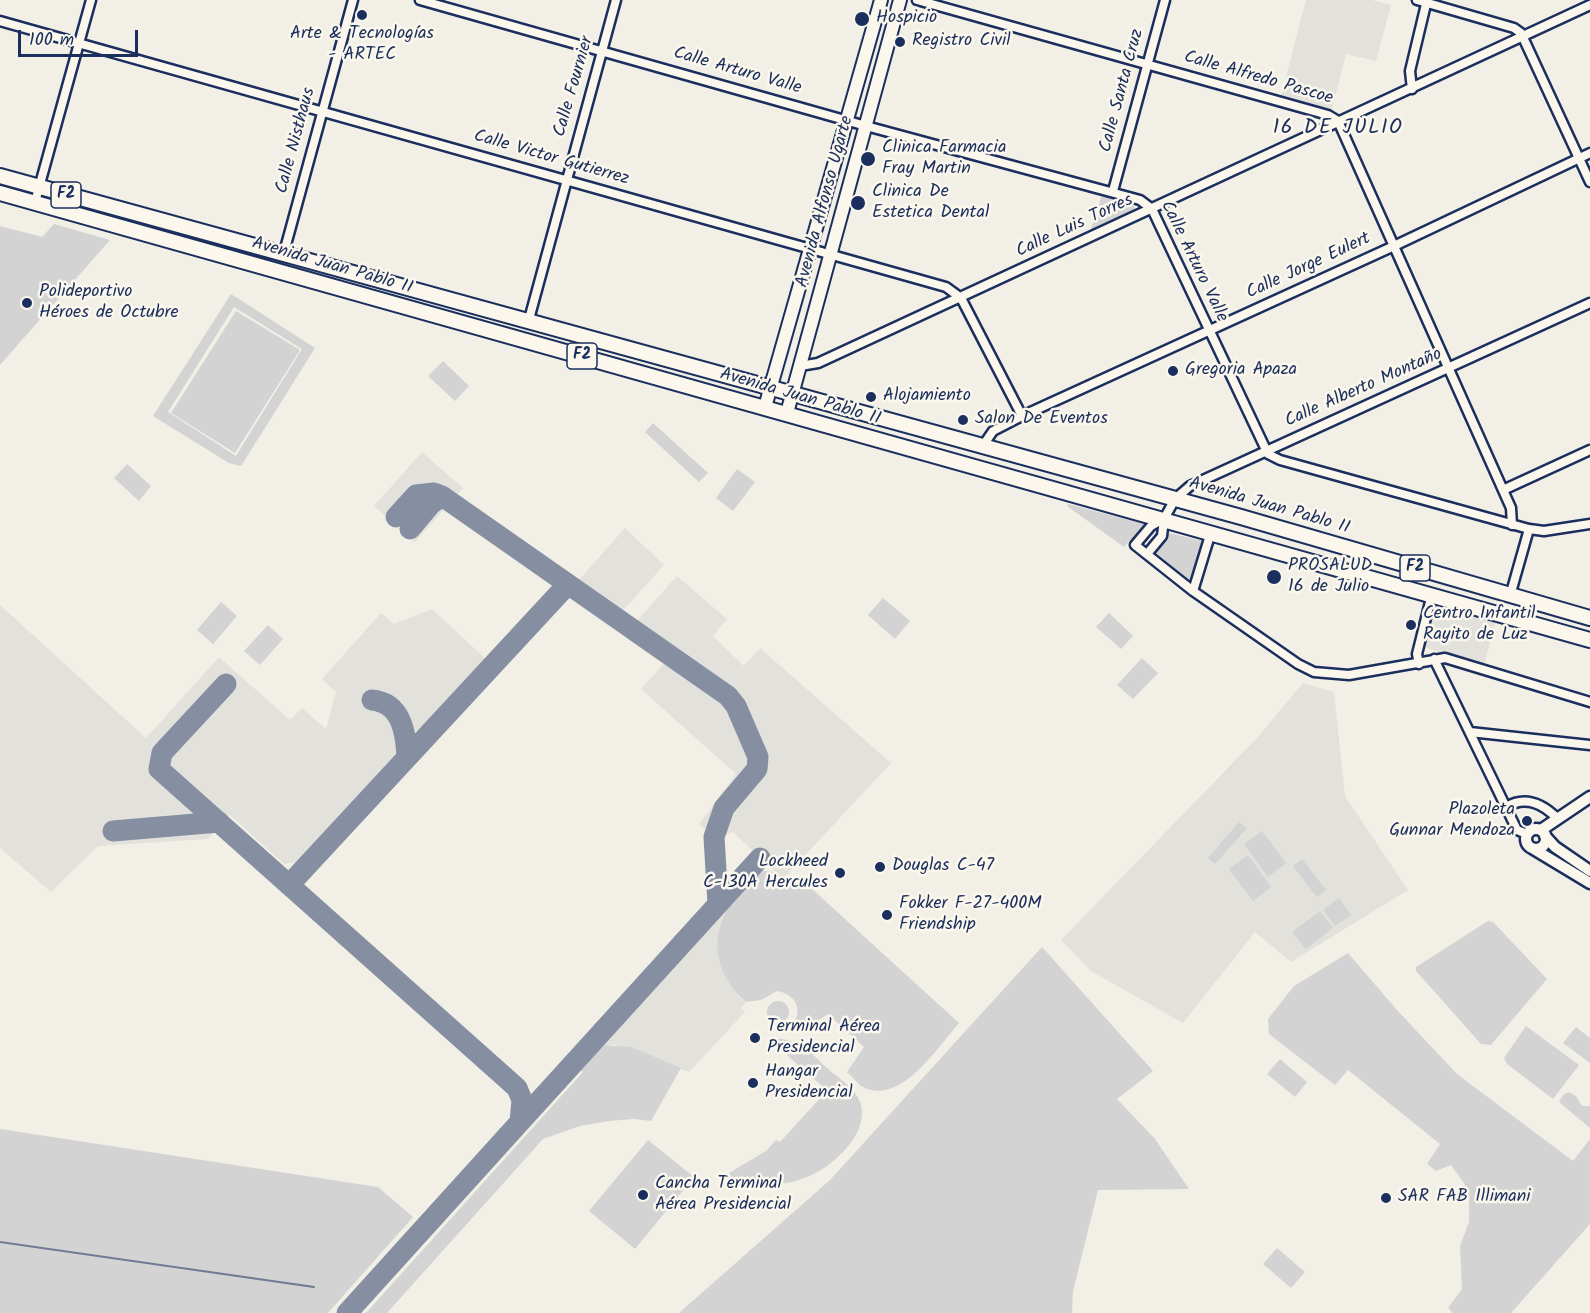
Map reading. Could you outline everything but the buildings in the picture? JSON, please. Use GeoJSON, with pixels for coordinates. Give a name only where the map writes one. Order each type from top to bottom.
{"type":"FeatureCollection","features":[{"type":"Feature","properties":{"kind":"highway","name":"Avenida Juan Pablo II"},"geometry":{"type":"LineString","coordinates":[[0,176],[283,256],[1175,499],[1590,618]]}},
{"type":"Feature","properties":{"kind":"highway","name":"Avenida Juan Pablo II"},"geometry":{"type":"LineString","coordinates":[[0,193],[1590,640]]}},
{"type":"Feature","properties":{"kind":"main road","name":"Avenida Alfonso Ugarte"},"geometry":{"type":"LineString","coordinates":[[765,407],[848,121],[880,0]]}},
{"type":"Feature","properties":{"kind":"main road","name":"Avenida Alfonso Ugarte"},"geometry":{"type":"LineString","coordinates":[[787,413],[900,0]]}},
{"type":"Feature","properties":{"kind":"street"},"geometry":{"type":"LineString","coordinates":[[35,202],[91,0]]}},
{"type":"Feature","properties":{"kind":"street","name":"Calle Nisthaus"},"geometry":{"type":"LineString","coordinates":[[283,256],[353,0]]}},
{"type":"Feature","properties":{"kind":"street","name":"Calle Arturo Valle"},"geometry":{"type":"LineString","coordinates":[[420,0],[848,121],[1140,200],[1152,209],[1265,452]]}},
{"type":"Feature","properties":{"kind":"street","name":"Calle Fournier"},"geometry":{"type":"LineString","coordinates":[[528,322],[616,0]]}},
{"type":"Feature","properties":{"kind":"street","name":"Calle Alfredo Pascoe"},"geometry":{"type":"LineString","coordinates":[[916,0],[1328,115],[1340,123],[1503,490],[1513,514],[1512,525]]}},
{"type":"Feature","properties":{"kind":"street","name":"Calle Santa Cruz"},"geometry":{"type":"LineString","coordinates":[[1113,191],[1165,0]]}},
{"type":"Feature","properties":{"kind":"street"},"geometry":{"type":"LineString","coordinates":[[1412,89],[1410,71],[1423,1],[1514,28],[1523,37],[1590,182]]}},
{"type":"Feature","properties":{"kind":"street","name":"Calle Luis Torres"},"geometry":{"type":"LineString","coordinates":[[800,366],[818,363],[961,298],[1590,5]]}},
{"type":"Feature","properties":{"kind":"street","name":"Calle Victor Gutierrez"},"geometry":{"type":"LineString","coordinates":[[0,21],[935,283],[953,291],[961,298]]}},
{"type":"Feature","properties":{"kind":"street","name":"Calle Jorge Eulert"},"geometry":{"type":"LineString","coordinates":[[982,447],[993,431],[1022,416],[1209,332],[1590,153]]}},
{"type":"Feature","properties":{"kind":"street"},"geometry":{"type":"LineString","coordinates":[[961,298],[1022,416]]}},
{"type":"Feature","properties":{"kind":"street","name":"Calle Alberto Montaño"},"geometry":{"type":"LineString","coordinates":[[1164,519],[1175,499],[1190,486],[1590,303]]}},
{"type":"Feature","properties":{"kind":"street"},"geometry":{"type":"LineString","coordinates":[[1503,490],[1590,450]]}},
{"type":"Feature","properties":{"kind":"street"},"geometry":{"type":"LineString","coordinates":[[1265,452],[1280,460],[1528,529],[1544,531],[1590,524]]}},
{"type":"Feature","properties":{"kind":"street"},"geometry":{"type":"LineString","coordinates":[[1164,519],[1151,526],[1135,545],[1193,591],[1298,664],[1314,672],[1349,675],[1419,664],[1434,658],[1445,658],[1590,702]]}},
{"type":"Feature","properties":{"kind":"street"},"geometry":{"type":"LineString","coordinates":[[1147,554],[1162,536],[1164,519]]}},
{"type":"Feature","properties":{"kind":"street"},"geometry":{"type":"LineString","coordinates":[[1510,596],[1528,529]]}},
{"type":"Feature","properties":{"kind":"street"},"geometry":{"type":"LineString","coordinates":[[1193,591],[1211,532]]}},
{"type":"Feature","properties":{"kind":"street"},"geometry":{"type":"LineString","coordinates":[[1419,664],[1417,654],[1432,594]]}},
{"type":"Feature","properties":{"kind":"street"},"geometry":{"type":"LineString","coordinates":[[1434,658],[1517,830],[1527,834]]}},
{"type":"Feature","properties":{"kind":"street"},"geometry":{"type":"LineString","coordinates":[[1470,732],[1590,745]]}},
{"type":"Feature","properties":{"kind":"street"},"geometry":{"type":"LineString","coordinates":[[1532,848],[1543,845],[1543,833],[1557,819],[1590,797]]}},
{"type":"Feature","properties":{"kind":"street"},"geometry":{"type":"LineString","coordinates":[[1506,807],[1522,801],[1531,802],[1548,809],[1557,819]]}},
{"type":"Feature","properties":{"kind":"street"},"geometry":{"type":"LineString","coordinates":[[1590,871],[1555,847],[1543,833],[1532,829],[1527,834],[1526,840],[1532,848],[1590,883]]}},
{"type":"Feature","properties":{"kind":"shaded area"},"geometry":{"type":"Polygon","coordinates":[[[1306,0],[1372,0],[1391,5],[1376,61],[1346,54],[1331,113],[1280,100],[1306,0]]]}},
{"type":"Feature","properties":{"kind":"shaded area"},"geometry":{"type":"Polygon","coordinates":[[[1102,195],[1133,204],[1135,210],[1090,232],[1102,195]]]}},
{"type":"Feature","properties":{"kind":"shaded area","name":"Polideportivo Héroes de Octubre"},"geometry":{"type":"Polygon","coordinates":[[[54,224],[110,240],[0,365],[0,226],[42,237],[54,224]]]}},
{"type":"Feature","properties":{"kind":"shaded area"},"geometry":{"type":"Polygon","coordinates":[[[231,294],[315,348],[241,466],[229,463],[153,416],[231,294]],[[234,307],[168,412],[236,456],[302,349],[234,307]]]}},
{"type":"Feature","properties":{"kind":"shaded area"},"geometry":{"type":"Polygon","coordinates":[[[236,311],[300,350],[235,453],[171,413],[236,311]]]}},
{"type":"Feature","properties":{"kind":"shaded area"},"geometry":{"type":"Polygon","coordinates":[[[443,361],[469,386],[455,401],[428,376],[443,361]]]}},
{"type":"Feature","properties":{"kind":"shaded area"},"geometry":{"type":"Polygon","coordinates":[[[653,423],[708,473],[699,482],[645,432],[653,423]]]}},
{"type":"Feature","properties":{"kind":"shaded area"},"geometry":{"type":"Polygon","coordinates":[[[422,452],[463,488],[415,542],[374,506],[422,452]]]}},
{"type":"Feature","properties":{"kind":"shaded area"},"geometry":{"type":"Polygon","coordinates":[[[127,464],[151,486],[139,501],[114,478],[127,464]]]}},
{"type":"Feature","properties":{"kind":"shaded area"},"geometry":{"type":"Polygon","coordinates":[[[737,469],[755,482],[733,511],[716,498],[737,469]]]}},
{"type":"Feature","properties":{"kind":"shaded area"},"geometry":{"type":"Polygon","coordinates":[[[1068,504],[1144,524],[1146,527],[1138,538],[1131,539],[1124,547],[1067,506],[1068,504]]]}},
{"type":"Feature","properties":{"kind":"shaded area"},"geometry":{"type":"Polygon","coordinates":[[[625,528],[664,565],[620,614],[576,583],[625,528]]]}},
{"type":"Feature","properties":{"kind":"shaded area"},"geometry":{"type":"Polygon","coordinates":[[[1169,533],[1203,541],[1190,581],[1155,554],[1169,533]]]}},
{"type":"Feature","properties":{"kind":"shaded area"},"geometry":{"type":"Polygon","coordinates":[[[677,576],[727,619],[713,636],[744,666],[760,648],[891,763],[783,879],[733,832],[714,837],[699,824],[736,774],[641,689],[666,661],[717,696],[726,687],[635,623],[677,576]]]}},
{"type":"Feature","properties":{"kind":"shaded area"},"geometry":{"type":"Polygon","coordinates":[[[883,598],[910,621],[895,639],[868,615],[883,598]]]}},
{"type":"Feature","properties":{"kind":"shaded area"},"geometry":{"type":"Polygon","coordinates":[[[221,602],[237,616],[213,644],[197,630],[221,602]]]}},
{"type":"Feature","properties":{"kind":"shaded area"},"geometry":{"type":"Polygon","coordinates":[[[1433,602],[1496,621],[1484,665],[1420,646],[1433,602]]]}},
{"type":"Feature","properties":{"kind":"shaded area"},"geometry":{"type":"Polygon","coordinates":[[[0,605],[146,738],[219,657],[290,720],[302,708],[326,729],[336,692],[322,679],[381,613],[394,624],[432,609],[487,660],[298,862],[284,864],[230,815],[208,839],[98,846],[51,892],[0,848],[0,605]]]}},
{"type":"Feature","properties":{"kind":"shaded area"},"geometry":{"type":"Polygon","coordinates":[[[1109,613],[1133,636],[1121,649],[1096,627],[1109,613]]]}},
{"type":"Feature","properties":{"kind":"shaded area"},"geometry":{"type":"Polygon","coordinates":[[[268,625],[283,639],[260,665],[244,651],[268,625]]]}},
{"type":"Feature","properties":{"kind":"shaded area"},"geometry":{"type":"Polygon","coordinates":[[[1142,658],[1158,673],[1133,699],[1117,685],[1142,658]]]}},
{"type":"Feature","properties":{"kind":"shaded area"},"geometry":{"type":"Polygon","coordinates":[[[1303,683],[1334,692],[1345,796],[1408,890],[1291,962],[1255,932],[1183,1023],[1091,971],[1061,940],[1257,738],[1303,683]]]}},
{"type":"Feature","properties":{"kind":"shaded area"},"geometry":{"type":"Polygon","coordinates":[[[1239,822],[1247,828],[1215,864],[1208,858],[1239,822]]]}},
{"type":"Feature","properties":{"kind":"shaded area"},"geometry":{"type":"Polygon","coordinates":[[[1262,831],[1286,863],[1268,877],[1244,844],[1262,831]]]}},
{"type":"Feature","properties":{"kind":"shaded area"},"geometry":{"type":"Polygon","coordinates":[[[1248,855],[1271,887],[1253,901],[1229,869],[1248,855]]]}},
{"type":"Feature","properties":{"kind":"shaded area"},"geometry":{"type":"Polygon","coordinates":[[[1302,859],[1326,890],[1317,897],[1293,866],[1302,859]]]}},
{"type":"Feature","properties":{"kind":"shaded area"},"geometry":{"type":"Polygon","coordinates":[[[764,871],[775,872],[783,879],[800,878],[959,1023],[930,1058],[905,1081],[892,1088],[879,1091],[862,1087],[847,1072],[864,1047],[828,1014],[802,1031],[793,1025],[797,1008],[789,995],[777,991],[761,1000],[746,1002],[734,990],[720,962],[718,934],[722,919],[740,891],[757,874],[764,871]]]}},
{"type":"Feature","properties":{"kind":"shaded area"},"geometry":{"type":"Polygon","coordinates":[[[1339,898],[1351,915],[1335,926],[1323,910],[1339,898]]]}},
{"type":"Feature","properties":{"kind":"shaded area"},"geometry":{"type":"Polygon","coordinates":[[[726,907],[718,932],[738,996],[746,1002],[741,1008],[745,1012],[689,1072],[616,1045],[601,1045],[726,907]]]}},
{"type":"Feature","properties":{"kind":"shaded area"},"geometry":{"type":"Polygon","coordinates":[[[1320,911],[1333,928],[1306,949],[1292,932],[1320,911]]]}},
{"type":"Feature","properties":{"kind":"shaded area"},"geometry":{"type":"Polygon","coordinates":[[[1488,921],[1493,922],[1547,979],[1491,1045],[1481,1044],[1416,971],[1416,967],[1488,921]]]}},
{"type":"Feature","properties":{"kind":"shaded area"},"geometry":{"type":"Polygon","coordinates":[[[1042,947],[1153,1071],[1117,1099],[1155,1139],[1189,1189],[1098,1190],[1073,1291],[1072,1313],[679,1313],[830,1180],[1042,947]]]}},
{"type":"Feature","properties":{"kind":"shaded area"},"geometry":{"type":"Polygon","coordinates":[[[1348,953],[1396,1009],[1457,1074],[1573,1161],[1590,1139],[1590,1224],[1511,1313],[1453,1313],[1448,1308],[1462,1289],[1460,1246],[1469,1222],[1469,1197],[1464,1183],[1451,1165],[1436,1171],[1427,1164],[1440,1144],[1348,1070],[1335,1085],[1269,1034],[1268,1019],[1294,986],[1348,953]]]}},
{"type":"Feature","properties":{"kind":"shaded area"},"geometry":{"type":"Polygon","coordinates":[[[778,1001],[786,1004],[789,1012],[786,1020],[778,1023],[770,1020],[767,1012],[770,1004],[778,1001]]]}},
{"type":"Feature","properties":{"kind":"shaded area"},"geometry":{"type":"Polygon","coordinates":[[[1526,1026],[1579,1065],[1553,1099],[1507,1064],[1504,1058],[1526,1026]]]}},
{"type":"Feature","properties":{"kind":"shaded area"},"geometry":{"type":"Polygon","coordinates":[[[1576,1027],[1590,1038],[1590,1063],[1563,1043],[1576,1027]]]}},
{"type":"Feature","properties":{"kind":"shaded area"},"geometry":{"type":"Polygon","coordinates":[[[774,1038],[799,1044],[851,1088],[858,1097],[861,1107],[861,1122],[855,1137],[840,1155],[826,1167],[811,1175],[778,1184],[761,1184],[724,1176],[766,1151],[776,1140],[780,1142],[822,1096],[819,1092],[823,1087],[772,1042],[774,1038]]]}},
{"type":"Feature","properties":{"kind":"shaded area"},"geometry":{"type":"Polygon","coordinates":[[[601,1045],[631,1047],[681,1068],[651,1121],[634,1119],[609,1121],[580,1126],[543,1139],[387,1313],[366,1313],[583,1072],[579,1069],[601,1045]]]}},
{"type":"Feature","properties":{"kind":"shaded area"},"geometry":{"type":"Polygon","coordinates":[[[1280,1059],[1307,1082],[1295,1097],[1267,1074],[1280,1059]]]}},
{"type":"Feature","properties":{"kind":"shaded area"},"geometry":{"type":"Polygon","coordinates":[[[1569,1092],[1576,1096],[1582,1106],[1590,1106],[1590,1128],[1559,1102],[1563,1095],[1569,1092]]]}},
{"type":"Feature","properties":{"kind":"shaded area"},"geometry":{"type":"Polygon","coordinates":[[[0,1129],[378,1187],[413,1217],[328,1313],[0,1313],[0,1129]]]}},
{"type":"Feature","properties":{"kind":"shaded area","name":"Cancha Terminal Aérea Presidencial"},"geometry":{"type":"Polygon","coordinates":[[[648,1140],[694,1177],[635,1249],[589,1211],[648,1140]]]}},
{"type":"Feature","properties":{"kind":"shaded area"},"geometry":{"type":"Polygon","coordinates":[[[1277,1248],[1305,1272],[1291,1288],[1263,1264],[1277,1248]]]}},
{"type":"Feature","properties":{"kind":"waterway"},"geometry":{"type":"LineString","coordinates":[[0,1242],[314,1287]]}},
{"type":"Feature","properties":{"kind":"taxiway"},"geometry":{"type":"LineString","coordinates":[[396,517],[416,495],[434,493],[442,496],[728,696],[736,706],[758,757],[757,769],[724,808],[714,837],[718,904]]}},
{"type":"Feature","properties":{"kind":"taxiway"},"geometry":{"type":"LineString","coordinates":[[410,529],[431,504],[442,496]]}},
{"type":"Feature","properties":{"kind":"taxiway"},"geometry":{"type":"LineString","coordinates":[[289,885],[568,584]]}},
{"type":"Feature","properties":{"kind":"taxiway"},"geometry":{"type":"LineString","coordinates":[[226,684],[162,753],[159,769],[517,1088],[522,1100],[520,1122],[347,1313]]}},
{"type":"Feature","properties":{"kind":"taxiway"},"geometry":{"type":"LineString","coordinates":[[372,700],[382,702],[396,713],[403,729],[407,758]]}},
{"type":"Feature","properties":{"kind":"taxiway"},"geometry":{"type":"LineString","coordinates":[[113,831],[219,822]]}},
{"type":"Feature","properties":{"kind":"taxiway"},"geometry":{"type":"LineString","coordinates":[[520,1122],[760,858]]}},
{"type":"Feature","properties":{"kind":"place","name":"Arte & Tecnologías - ARTEC"},"geometry":{"type":"Point","coordinates":[362,15]}},
{"type":"Feature","properties":{"kind":"place","name":"Hospicio"},"geometry":{"type":"Point","coordinates":[862,19]}},
{"type":"Feature","properties":{"kind":"place","name":"Registro Civil"},"geometry":{"type":"Point","coordinates":[900,42]}},
{"type":"Feature","properties":{"kind":"place","name":"Clinica Farmacia Fray Martin"},"geometry":{"type":"Point","coordinates":[868,159]}},
{"type":"Feature","properties":{"kind":"place","name":"Clinica De Estetica Dental"},"geometry":{"type":"Point","coordinates":[858,203]}},
{"type":"Feature","properties":{"kind":"place","name":"Polideportivo Héroes de Octubre"},"geometry":{"type":"Point","coordinates":[27,303]}},
{"type":"Feature","properties":{"kind":"place","name":"Gregoria Apaza"},"geometry":{"type":"Point","coordinates":[1173,371]}},
{"type":"Feature","properties":{"kind":"place","name":"Alojamiento"},"geometry":{"type":"Point","coordinates":[871,397]}},
{"type":"Feature","properties":{"kind":"place","name":"Salon De Eventos"},"geometry":{"type":"Point","coordinates":[963,420]}},
{"type":"Feature","properties":{"kind":"place","name":"PROSALUD 16 de Julio"},"geometry":{"type":"Point","coordinates":[1274,577]}},
{"type":"Feature","properties":{"kind":"place","name":"Centro Infantil Rayito de Luz"},"geometry":{"type":"Point","coordinates":[1411,625]}},
{"type":"Feature","properties":{"kind":"place","name":"Plazoleta Gunnar Mendoza"},"geometry":{"type":"Point","coordinates":[1527,821]}},
{"type":"Feature","properties":{"kind":"place","name":"Douglas C-47"},"geometry":{"type":"Point","coordinates":[880,867]}},
{"type":"Feature","properties":{"kind":"place","name":"Lockheed C-130A Hercules"},"geometry":{"type":"Point","coordinates":[840,873]}},
{"type":"Feature","properties":{"kind":"place","name":"Fokker F-27-400M Friendship"},"geometry":{"type":"Point","coordinates":[887,915]}},
{"type":"Feature","properties":{"kind":"place","name":"Terminal Aérea Presidencial"},"geometry":{"type":"Point","coordinates":[755,1038]}},
{"type":"Feature","properties":{"kind":"place","name":"Hangar Presidencial"},"geometry":{"type":"Point","coordinates":[753,1083]}},
{"type":"Feature","properties":{"kind":"place","name":"Cancha Terminal Aérea Presidencial"},"geometry":{"type":"Point","coordinates":[643,1195]}},
{"type":"Feature","properties":{"kind":"place","name":"SAR FAB Illimani"},"geometry":{"type":"Point","coordinates":[1386,1198]}},
{"type":"Feature","properties":{"kind":"district","name":"16 DE JULIO"},"geometry":{"type":"Point","coordinates":[1338,129]}}]}
